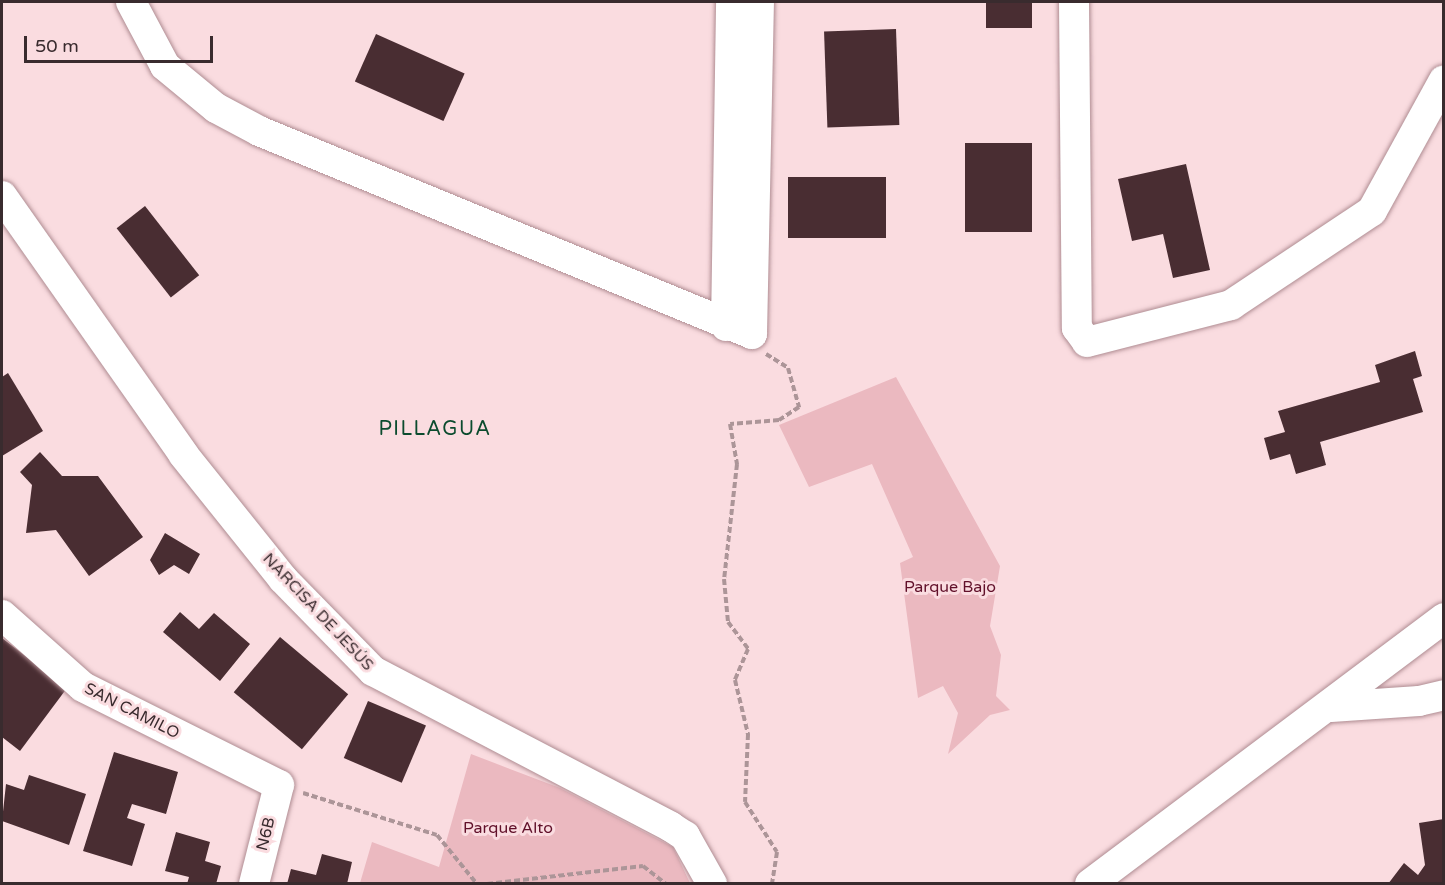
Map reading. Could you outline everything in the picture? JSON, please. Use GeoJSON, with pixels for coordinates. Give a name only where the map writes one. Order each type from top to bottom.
{"type":"FeatureCollection","features":[{"type":"Feature","properties":{"kind":"street"},"geometry":{"type":"LineString","coordinates":[[131,2],[165,66],[216,108],[259,131],[739,330]]}},
{"type":"Feature","properties":{"kind":"street"},"geometry":{"type":"LineString","coordinates":[[731,2],[739,330]]}},
{"type":"Feature","properties":{"kind":"street"},"geometry":{"type":"LineString","coordinates":[[739,330],[759,2]]}},
{"type":"Feature","properties":{"kind":"street"},"geometry":{"type":"LineString","coordinates":[[1074,2],[1077,328],[1088,342],[1231,305],[1372,211],[1443,80]]}},
{"type":"Feature","properties":{"kind":"street","name":"NARCISA DE JESÚS"},"geometry":{"type":"LineString","coordinates":[[2,196],[183,454],[283,579],[373,671],[671,827],[685,836],[711,884]]}},
{"type":"Feature","properties":{"kind":"street","name":"SAN CAMILO"},"geometry":{"type":"LineString","coordinates":[[2,615],[83,687],[279,785]]}},
{"type":"Feature","properties":{"kind":"street"},"geometry":{"type":"LineString","coordinates":[[1090,884],[1331,707],[1443,618]]}},
{"type":"Feature","properties":{"kind":"street"},"geometry":{"type":"LineString","coordinates":[[1331,707],[1419,701],[1443,695]]}},
{"type":"Feature","properties":{"kind":"street","name":"N6B"},"geometry":{"type":"LineString","coordinates":[[254,884],[279,785]]}},
{"type":"Feature","properties":{"kind":"path"},"geometry":{"type":"LineString","coordinates":[[739,330],[770,360],[788,368],[799,407],[779,420],[729,424],[736,464],[724,579],[728,622],[748,649],[735,680],[748,734],[745,802],[777,852],[772,884]]}},
{"type":"Feature","properties":{"kind":"path"},"geometry":{"type":"LineString","coordinates":[[279,785],[437,835],[477,884]]}},
{"type":"Feature","properties":{"kind":"path"},"geometry":{"type":"LineString","coordinates":[[487,884],[643,866],[666,884]]}},
{"type":"Feature","properties":{"kind":"green space","name":"Parque Bajo"},"geometry":{"type":"Polygon","coordinates":[[[896,377],[1000,566],[990,626],[1001,655],[996,696],[1010,710],[990,715],[948,754],[958,713],[943,686],[918,698],[900,563],[913,557],[872,464],[809,487],[779,425],[896,377]]]}},
{"type":"Feature","properties":{"kind":"green space","name":"Parque Alto"},"geometry":{"type":"Polygon","coordinates":[[[471,754],[560,788],[673,847],[690,883],[360,883],[372,842],[439,867],[471,754]]]}},
{"type":"Feature","properties":{"kind":"building"},"geometry":{"type":"Polygon","coordinates":[[[986,2],[1032,2],[1032,28],[986,28],[986,2]]]}},
{"type":"Feature","properties":{"kind":"building"},"geometry":{"type":"Polygon","coordinates":[[[896,29],[899,125],[827,127],[824,32],[896,29]]]}},
{"type":"Feature","properties":{"kind":"building"},"geometry":{"type":"Polygon","coordinates":[[[376,34],[465,73],[443,121],[355,82],[376,34]]]}},
{"type":"Feature","properties":{"kind":"building"},"geometry":{"type":"Polygon","coordinates":[[[965,143],[1032,143],[1032,232],[965,232],[965,143]]]}},
{"type":"Feature","properties":{"kind":"building"},"geometry":{"type":"Polygon","coordinates":[[[1186,164],[1210,270],[1173,278],[1163,234],[1132,241],[1118,179],[1186,164]]]}},
{"type":"Feature","properties":{"kind":"building"},"geometry":{"type":"Polygon","coordinates":[[[788,177],[886,177],[886,238],[788,238],[788,177]]]}},
{"type":"Feature","properties":{"kind":"building"},"geometry":{"type":"Polygon","coordinates":[[[145,206],[199,275],[171,298],[117,228],[145,206]]]}},
{"type":"Feature","properties":{"kind":"building"},"geometry":{"type":"Polygon","coordinates":[[[1415,351],[1422,376],[1413,379],[1423,412],[1320,442],[1326,465],[1296,474],[1290,454],[1270,460],[1264,438],[1285,432],[1278,411],[1380,382],[1375,365],[1415,351]]]}},
{"type":"Feature","properties":{"kind":"building"},"geometry":{"type":"Polygon","coordinates":[[[8,373],[43,431],[2,456],[2,377],[8,373]]]}},
{"type":"Feature","properties":{"kind":"building"},"geometry":{"type":"Polygon","coordinates":[[[40,452],[62,476],[98,476],[143,537],[89,576],[56,530],[26,533],[32,485],[20,472],[40,452]]]}},
{"type":"Feature","properties":{"kind":"building"},"geometry":{"type":"Polygon","coordinates":[[[165,533],[200,554],[189,574],[174,565],[159,575],[150,560],[165,533]]]}},
{"type":"Feature","properties":{"kind":"building"},"geometry":{"type":"Polygon","coordinates":[[[180,612],[199,629],[214,613],[250,644],[220,681],[163,632],[180,612]]]}},
{"type":"Feature","properties":{"kind":"building"},"geometry":{"type":"Polygon","coordinates":[[[280,637],[348,694],[302,749],[234,692],[280,637]]]}},
{"type":"Feature","properties":{"kind":"building"},"geometry":{"type":"Polygon","coordinates":[[[2,638],[67,688],[20,751],[2,737],[2,638]]]}},
{"type":"Feature","properties":{"kind":"building"},"geometry":{"type":"Polygon","coordinates":[[[368,701],[426,726],[402,783],[344,758],[368,701]]]}},
{"type":"Feature","properties":{"kind":"building"},"geometry":{"type":"Polygon","coordinates":[[[114,752],[178,772],[166,814],[132,804],[127,818],[145,824],[132,866],[83,851],[114,752]]]}},
{"type":"Feature","properties":{"kind":"building"},"geometry":{"type":"Polygon","coordinates":[[[29,775],[86,794],[69,845],[2,821],[6,784],[24,790],[29,775]]]}},
{"type":"Feature","properties":{"kind":"building"},"geometry":{"type":"Polygon","coordinates":[[[1444,819],[1444,884],[1388,884],[1404,863],[1418,875],[1425,865],[1419,823],[1444,819]]]}},
{"type":"Feature","properties":{"kind":"building"},"geometry":{"type":"Polygon","coordinates":[[[176,832],[210,842],[205,861],[221,866],[216,884],[187,884],[189,877],[165,871],[176,832]]]}},
{"type":"Feature","properties":{"kind":"building"},"geometry":{"type":"Polygon","coordinates":[[[322,854],[352,862],[347,884],[287,884],[291,869],[316,875],[322,854]]]}},
{"type":"Feature","properties":{"kind":"district","name":"PILLAGUA"},"geometry":{"type":"Point","coordinates":[435,429]}}]}
